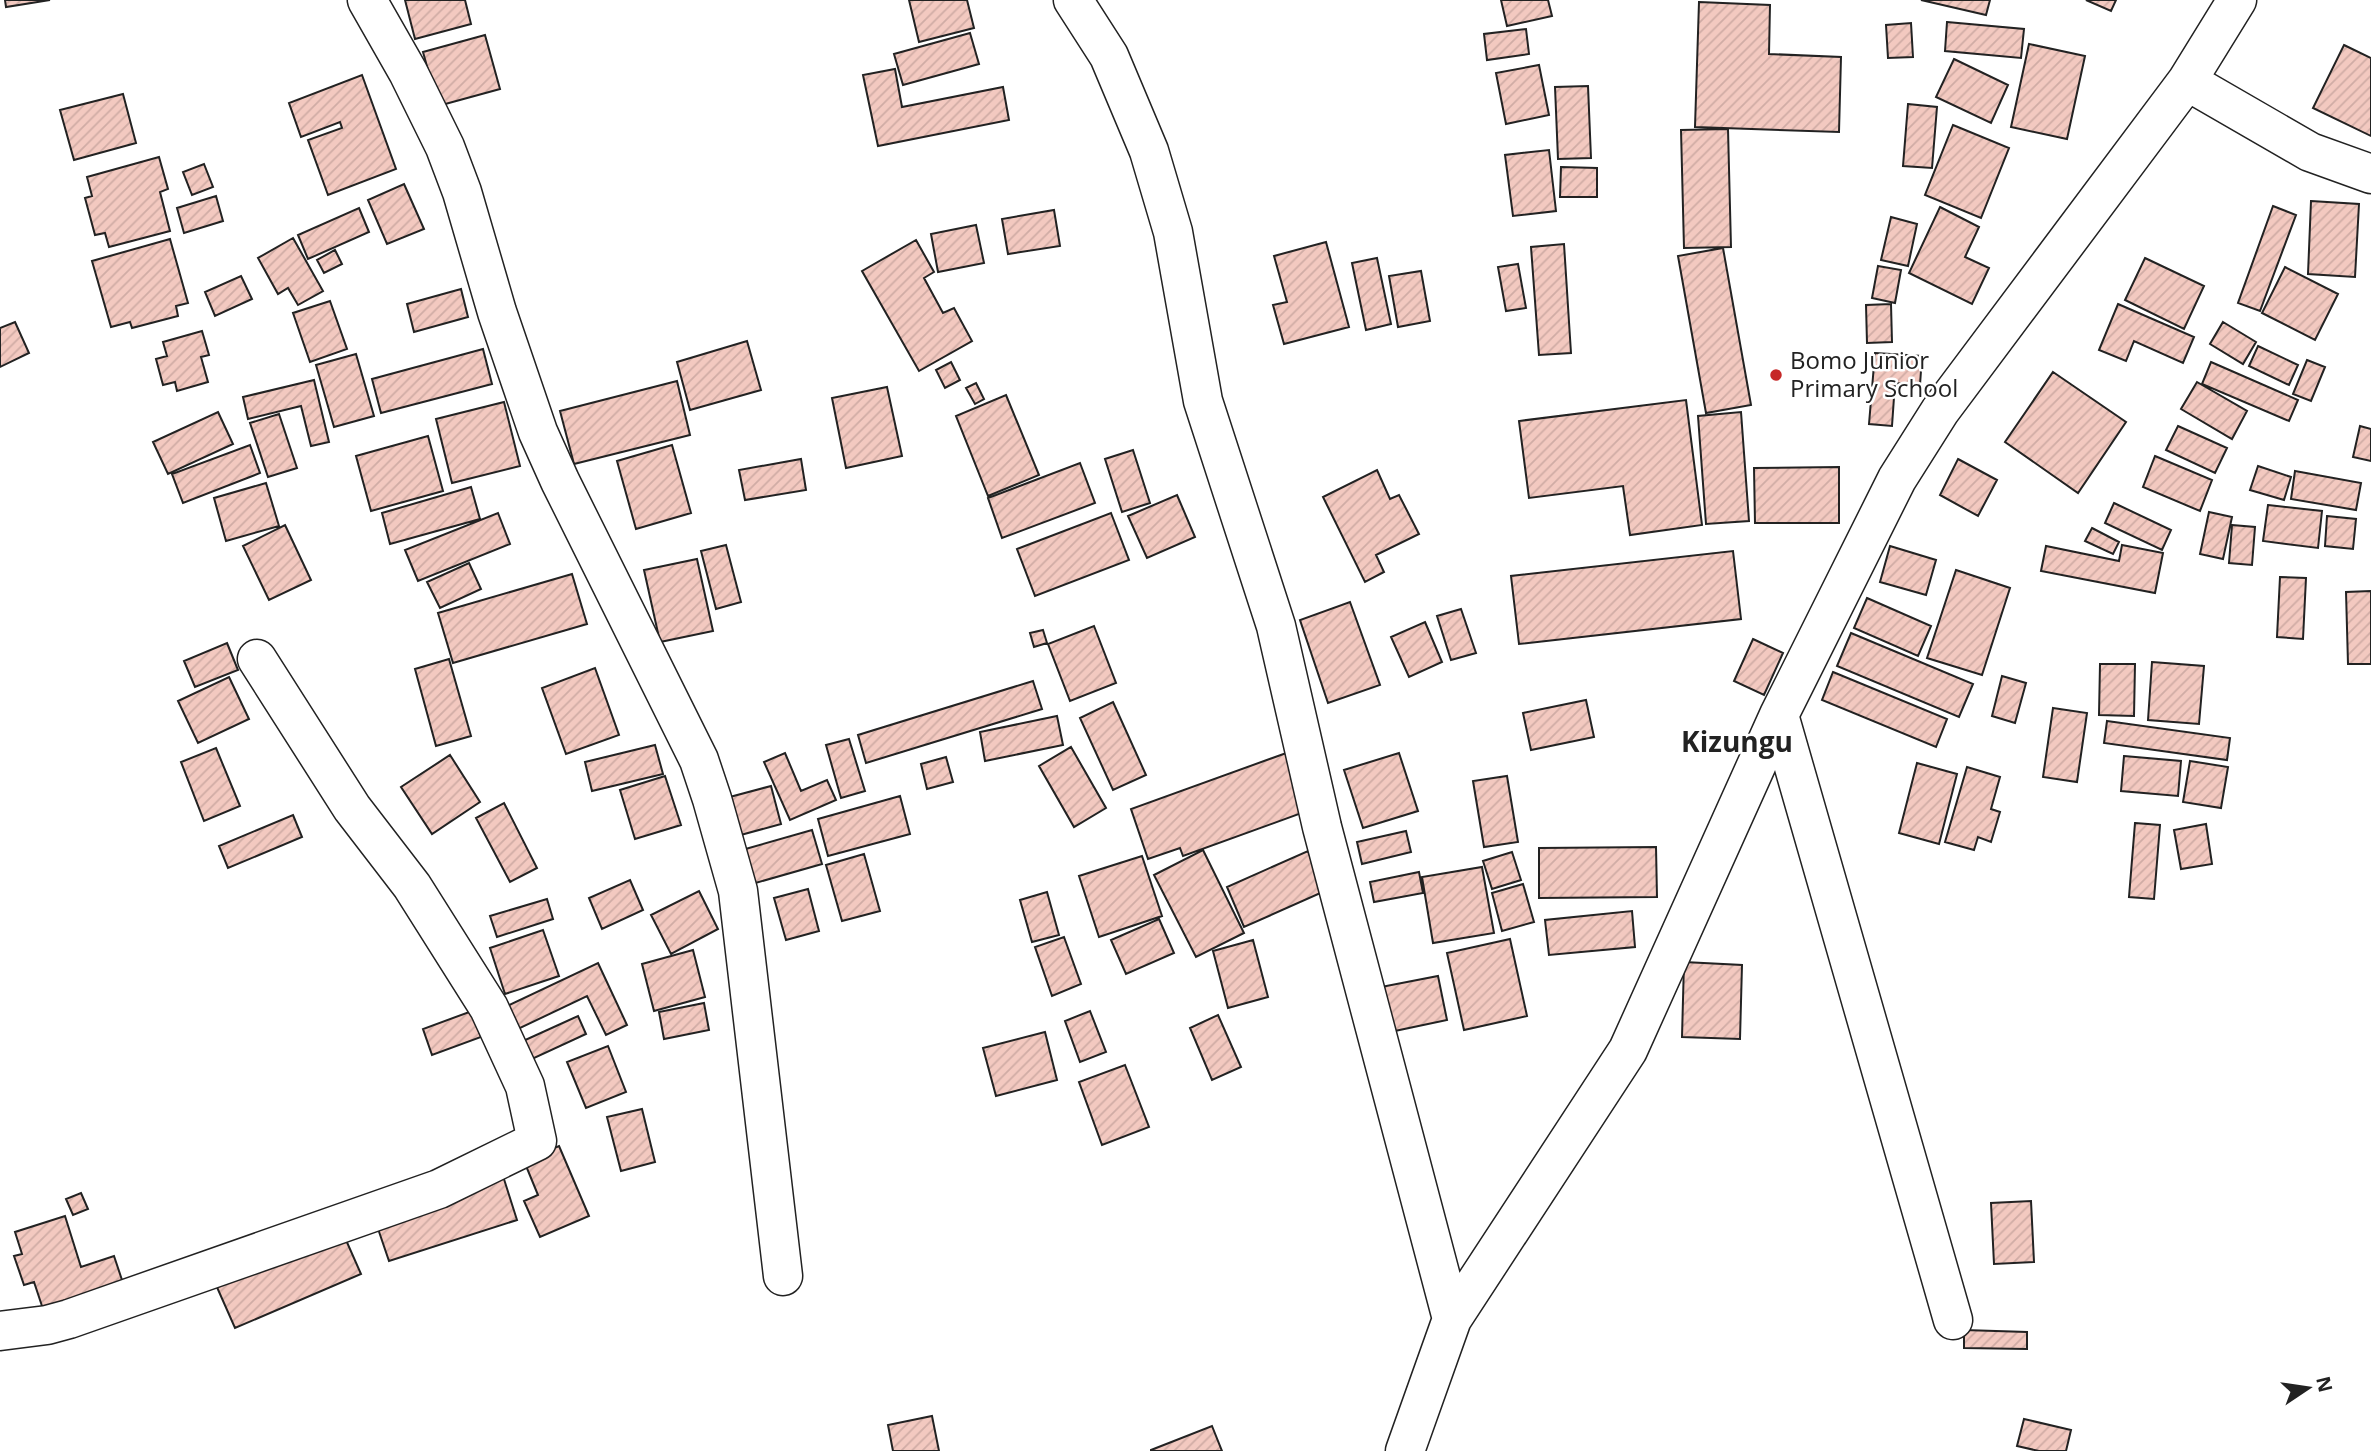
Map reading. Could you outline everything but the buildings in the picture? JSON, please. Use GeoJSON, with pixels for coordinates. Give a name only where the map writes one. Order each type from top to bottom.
{"type":"FeatureCollection","features":[{"type":"Feature","properties":{"kind":"street"},"geometry":{"type":"LineString","coordinates":[[368,0],[408,72],[445,147],[463,192],[497,312],[538,432],[699,760],[712,799],[738,891],[783,1276]]}},
{"type":"Feature","properties":{"kind":"street"},"geometry":{"type":"LineString","coordinates":[[1073,0],[1109,56],[1149,151],[1173,232],[1203,401],[1276,626],[1322,827],[1452,1319]]}},
{"type":"Feature","properties":{"kind":"street"},"geometry":{"type":"LineString","coordinates":[[1405,1451],[1452,1319],[1628,1050],[1779,715],[1897,479],[1940,411],[2188,81],[2237,0]]}},
{"type":"Feature","properties":{"kind":"street"},"geometry":{"type":"LineString","coordinates":[[2188,81],[2310,152],[2371,174]]}},
{"type":"Feature","properties":{"kind":"street"},"geometry":{"type":"LineString","coordinates":[[0,1331],[47,1325],[69,1319],[357,1219],[439,1189],[537,1141],[525,1086],[489,1008],[412,886],[352,808],[257,659]]}},
{"type":"Feature","properties":{"kind":"street"},"geometry":{"type":"LineString","coordinates":[[1779,715],[1953,1320]]}},
{"type":"Feature","properties":{"kind":"place","name":"Bomo Junior Primary School"},"geometry":{"type":"Point","coordinates":[1776,375]}},
{"type":"Feature","properties":{"kind":"district","name":"Kizungu"},"geometry":{"type":"Point","coordinates":[1737,742]}}]}
